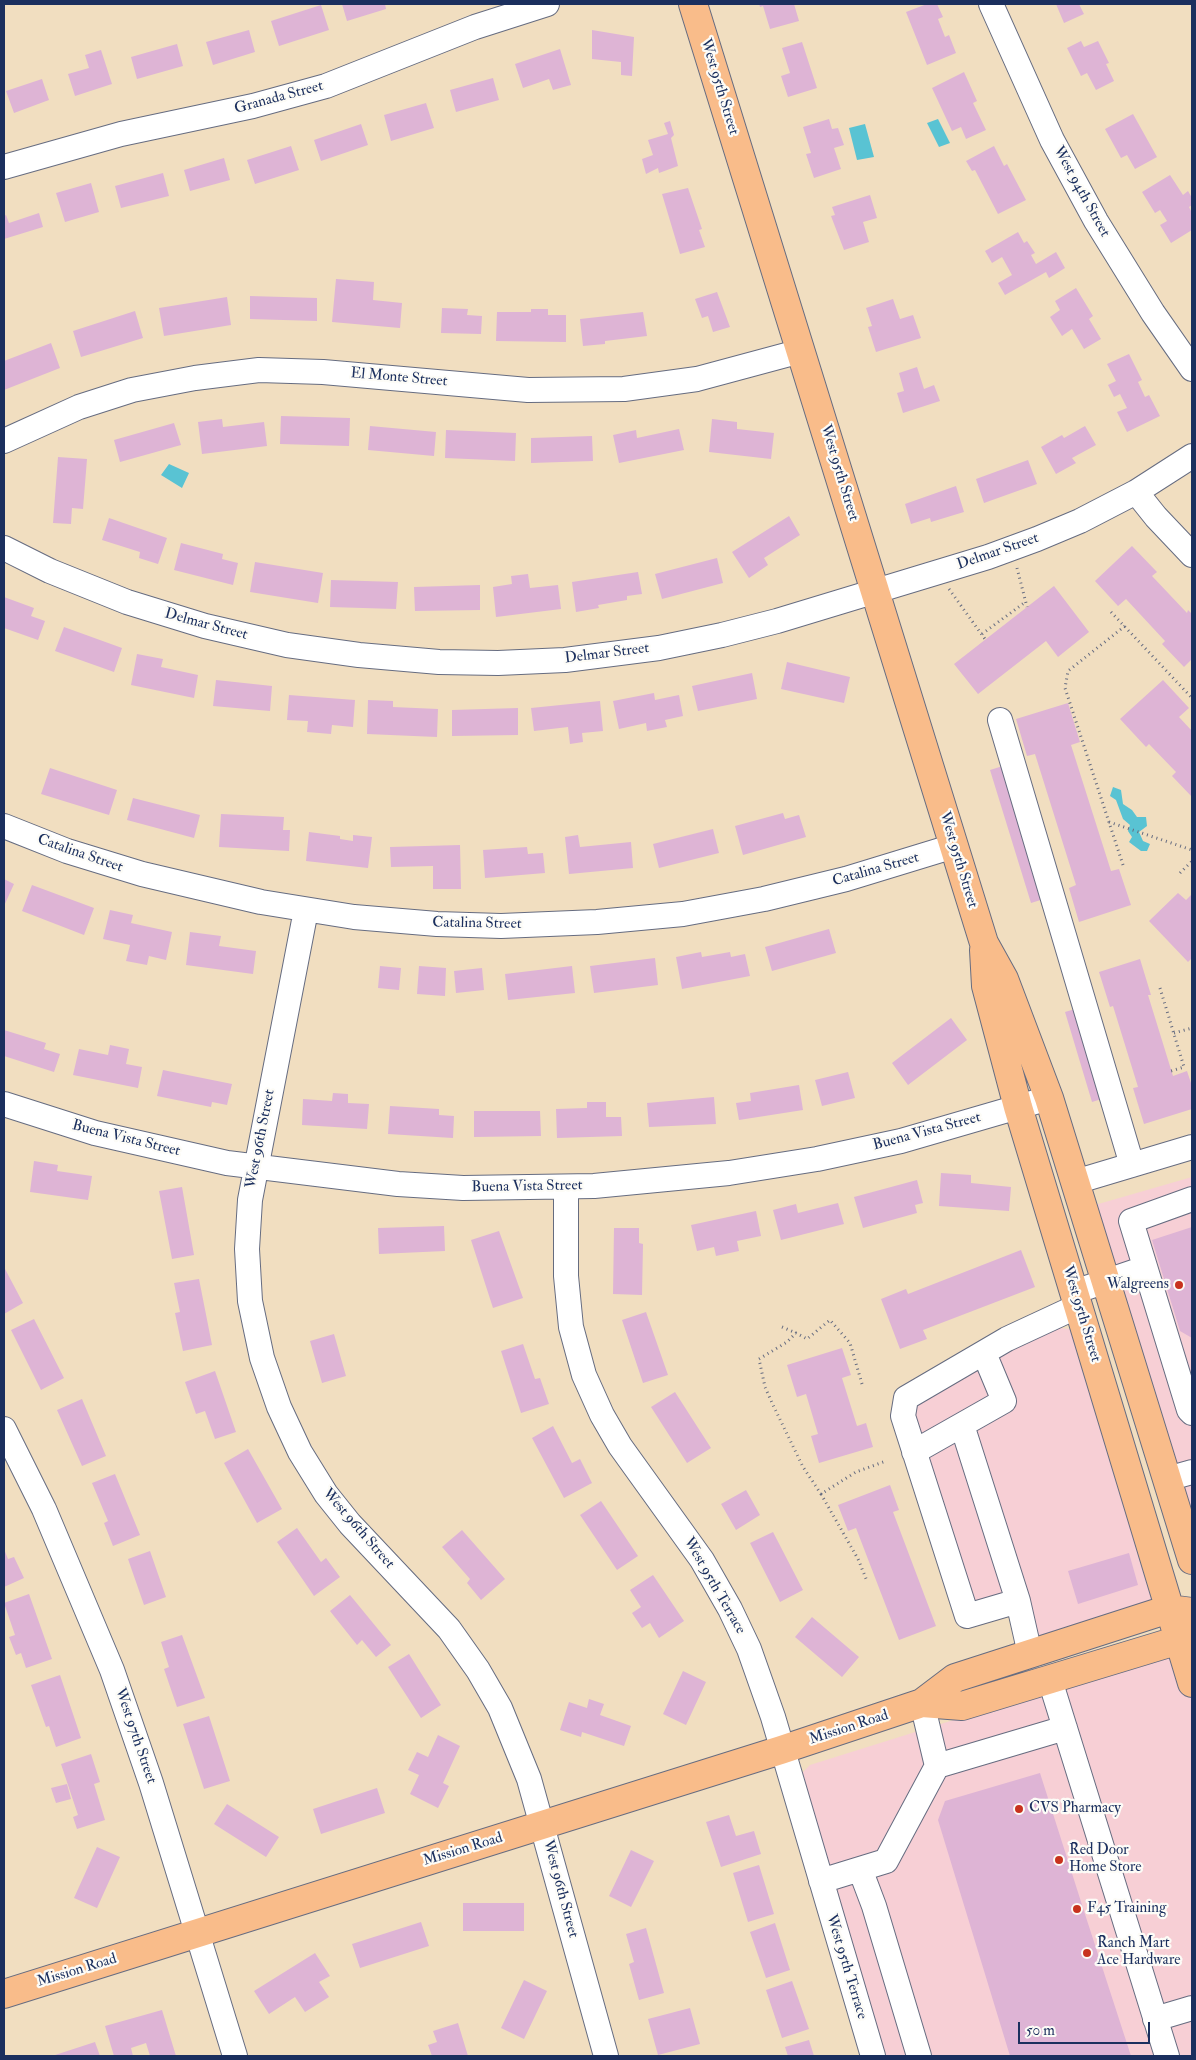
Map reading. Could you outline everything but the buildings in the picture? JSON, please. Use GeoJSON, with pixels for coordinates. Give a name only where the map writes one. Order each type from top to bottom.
{"type":"FeatureCollection","features":[{"type":"Feature","properties":{"kind":"main road","name":"West 95th Street"},"geometry":{"type":"LineString","coordinates":[[693,4],[984,943],[1004,979],[1049,1098],[1106,1281],[1180,1476],[1192,1560]]}},
{"type":"Feature","properties":{"kind":"main road","name":"West 95th Street"},"geometry":{"type":"LineString","coordinates":[[984,943],[986,986],[1018,1107],[1076,1299],[1181,1611],[1192,1683]]}},
{"type":"Feature","properties":{"kind":"main road","name":"Mission Road"},"geometry":{"type":"LineString","coordinates":[[4,1994],[781,1750],[922,1704],[955,1678],[1030,1654],[1181,1611]]}},
{"type":"Feature","properties":{"kind":"main road","name":"Mission Road"},"geometry":{"type":"LineString","coordinates":[[922,1704],[962,1706],[1050,1680],[1186,1634]]}},
{"type":"Feature","properties":{"kind":"street","name":"Granada Street"},"geometry":{"type":"LineString","coordinates":[[4,167],[122,134],[253,106],[326,86],[475,27],[547,4]]}},
{"type":"Feature","properties":{"kind":"street","name":"West 94th Street"},"geometry":{"type":"LineString","coordinates":[[991,4],[1052,140],[1096,222],[1153,313],[1192,368]]}},
{"type":"Feature","properties":{"kind":"street","name":"El Monte Street"},"geometry":{"type":"LineString","coordinates":[[4,441],[79,407],[132,390],[259,370],[323,372],[528,390],[624,389],[697,379],[801,351]]}},
{"type":"Feature","properties":{"kind":"street","name":"Delmar Street"},"geometry":{"type":"LineString","coordinates":[[4,548],[50,571],[127,602],[204,626],[287,645],[359,655],[439,662],[498,663],[565,660],[659,648],[777,621],[1036,539],[1080,521],[1136,492],[1192,456]]}},
{"type":"Feature","properties":{"kind":"street"},"geometry":{"type":"LineString","coordinates":[[1136,492],[1156,517],[1192,555]]}},
{"type":"Feature","properties":{"kind":"street"},"geometry":{"type":"LineString","coordinates":[[1000,720],[1132,1165]]}},
{"type":"Feature","properties":{"kind":"street","name":"Catalina Street"},"geometry":{"type":"LineString","coordinates":[[4,826],[67,851],[142,874],[208,891],[306,910],[438,924],[501,926],[597,922],[683,914],[764,899],[846,880],[954,846]]}},
{"type":"Feature","properties":{"kind":"street","name":"West 96th Street"},"geometry":{"type":"LineString","coordinates":[[306,910],[250,1200],[247,1249],[250,1301],[262,1358],[279,1408],[300,1452],[326,1494],[350,1524],[449,1629],[478,1670],[500,1708],[518,1748],[543,1825],[606,2056]]}},
{"type":"Feature","properties":{"kind":"street","name":"Buena Vista Street"},"geometry":{"type":"LineString","coordinates":[[4,1104],[95,1132],[165,1150],[255,1167],[398,1184],[463,1188],[566,1187],[680,1179],[817,1159],[901,1140],[1049,1098]]}},
{"type":"Feature","properties":{"kind":"street"},"geometry":{"type":"LineString","coordinates":[[1075,1182],[1192,1147]]}},
{"type":"Feature","properties":{"kind":"street","name":"West 95th Terrace"},"geometry":{"type":"LineString","coordinates":[[566,1187],[566,1276],[571,1327],[584,1375],[602,1415],[620,1446],[702,1560],[730,1609],[749,1649],[773,1717],[781,1750],[873,2056]]}},
{"type":"Feature","properties":{"kind":"street"},"geometry":{"type":"LineString","coordinates":[[1192,1199],[1131,1221],[1189,1410],[1192,1413]]}},
{"type":"Feature","properties":{"kind":"street"},"geometry":{"type":"LineString","coordinates":[[1018,1601],[967,1616],[902,1416],[906,1398],[1106,1281],[1145,1268]]}},
{"type":"Feature","properties":{"kind":"street"},"geometry":{"type":"LineString","coordinates":[[914,1452],[1004,1401],[984,1353]]}},
{"type":"Feature","properties":{"kind":"street"},"geometry":{"type":"LineString","coordinates":[[962,1425],[1018,1601],[1030,1654]]}},
{"type":"Feature","properties":{"kind":"street","name":"West 97th Street"},"geometry":{"type":"LineString","coordinates":[[4,1428],[44,1509],[112,1670],[151,1783],[235,2056]]}},
{"type":"Feature","properties":{"kind":"street"},"geometry":{"type":"LineString","coordinates":[[1050,1680],[1166,2056]]}},
{"type":"Feature","properties":{"kind":"street"},"geometry":{"type":"LineString","coordinates":[[821,1881],[886,1862],[937,1766],[922,1704]]}},
{"type":"Feature","properties":{"kind":"street"},"geometry":{"type":"LineString","coordinates":[[937,1766],[1065,1728]]}},
{"type":"Feature","properties":{"kind":"street"},"geometry":{"type":"LineString","coordinates":[[860,1869],[874,1906],[920,2056]]}},
{"type":"Feature","properties":{"kind":"street"},"geometry":{"type":"LineString","coordinates":[[1155,2019],[1192,2008]]}},
{"type":"Feature","properties":{"kind":"path"},"geometry":{"type":"LineString","coordinates":[[1016,564],[1024,603],[1027,607]]}},
{"type":"Feature","properties":{"kind":"path"},"geometry":{"type":"LineString","coordinates":[[946,586],[985,639]]}},
{"type":"Feature","properties":{"kind":"path"},"geometry":{"type":"LineString","coordinates":[[982,634],[1024,603]]}},
{"type":"Feature","properties":{"kind":"path"},"geometry":{"type":"LineString","coordinates":[[1111,612],[1192,698]]}},
{"type":"Feature","properties":{"kind":"path"},"geometry":{"type":"LineString","coordinates":[[1123,865],[1065,688],[1068,671],[1125,626]]}},
{"type":"Feature","properties":{"kind":"path"},"geometry":{"type":"LineString","coordinates":[[1109,822],[1192,850]]}},
{"type":"Feature","properties":{"kind":"path"},"geometry":{"type":"LineString","coordinates":[[1180,873],[1192,861]]}},
{"type":"Feature","properties":{"kind":"path"},"geometry":{"type":"LineString","coordinates":[[1160,988],[1184,1067],[1171,1071]]}},
{"type":"Feature","properties":{"kind":"path"},"geometry":{"type":"LineString","coordinates":[[1174,1033],[1192,1028]]}},
{"type":"Feature","properties":{"kind":"path"},"geometry":{"type":"LineString","coordinates":[[782,1327],[807,1339],[830,1320],[850,1343],[862,1384]]}},
{"type":"Feature","properties":{"kind":"path"},"geometry":{"type":"LineString","coordinates":[[796,1334],[787,1342],[760,1356],[759,1364],[773,1405],[803,1467],[821,1494],[858,1559],[867,1581]]}},
{"type":"Feature","properties":{"kind":"path"},"geometry":{"type":"LineString","coordinates":[[821,1494],[856,1472],[886,1461]]}},
{"type":"Feature","properties":{"kind":"shaded area"},"geometry":{"type":"Polygon","coordinates":[[[1192,1177],[1192,1521],[1095,1205],[1192,1177]]]}},
{"type":"Feature","properties":{"kind":"shaded area"},"geometry":{"type":"Polygon","coordinates":[[[1070,1329],[1074,1333],[1153,1598],[1149,1602],[1032,1640],[1019,1595],[976,1606],[910,1411],[915,1398],[1050,1330],[1070,1329]]]}},
{"type":"Feature","properties":{"kind":"shaded area"},"geometry":{"type":"Polygon","coordinates":[[[1161,1655],[1174,1659],[1184,1674],[1192,1700],[1192,2056],[885,2056],[802,1789],[800,1775],[810,1765],[1161,1655]]]}},
{"type":"Feature","properties":{"kind":"water"},"geometry":{"type":"Polygon","coordinates":[[[938,119],[950,143],[939,147],[927,123],[938,119]]]}},
{"type":"Feature","properties":{"kind":"water"},"geometry":{"type":"Polygon","coordinates":[[[865,124],[874,157],[857,160],[849,128],[865,124]]]}},
{"type":"Feature","properties":{"kind":"water"},"geometry":{"type":"Polygon","coordinates":[[[169,464],[189,473],[182,488],[161,475],[169,464]]]}},
{"type":"Feature","properties":{"kind":"water"},"geometry":{"type":"Polygon","coordinates":[[[1113,787],[1121,790],[1123,804],[1132,810],[1137,817],[1146,817],[1147,826],[1139,832],[1143,841],[1150,844],[1147,851],[1141,851],[1129,842],[1132,837],[1128,831],[1130,825],[1123,819],[1116,800],[1110,796],[1113,787]]]}},
{"type":"Feature","properties":{"kind":"place","name":"Walgreens"},"geometry":{"type":"Point","coordinates":[1179,1285]}},
{"type":"Feature","properties":{"kind":"place","name":"CVS Pharmacy"},"geometry":{"type":"Point","coordinates":[1019,1809]}},
{"type":"Feature","properties":{"kind":"place","name":"Red Door Home Store"},"geometry":{"type":"Point","coordinates":[1059,1860]}},
{"type":"Feature","properties":{"kind":"place","name":"F45 Training"},"geometry":{"type":"Point","coordinates":[1077,1909]}},
{"type":"Feature","properties":{"kind":"place","name":"Ranch Mart Ace Hardware"},"geometry":{"type":"Point","coordinates":[1087,1953]}}]}
